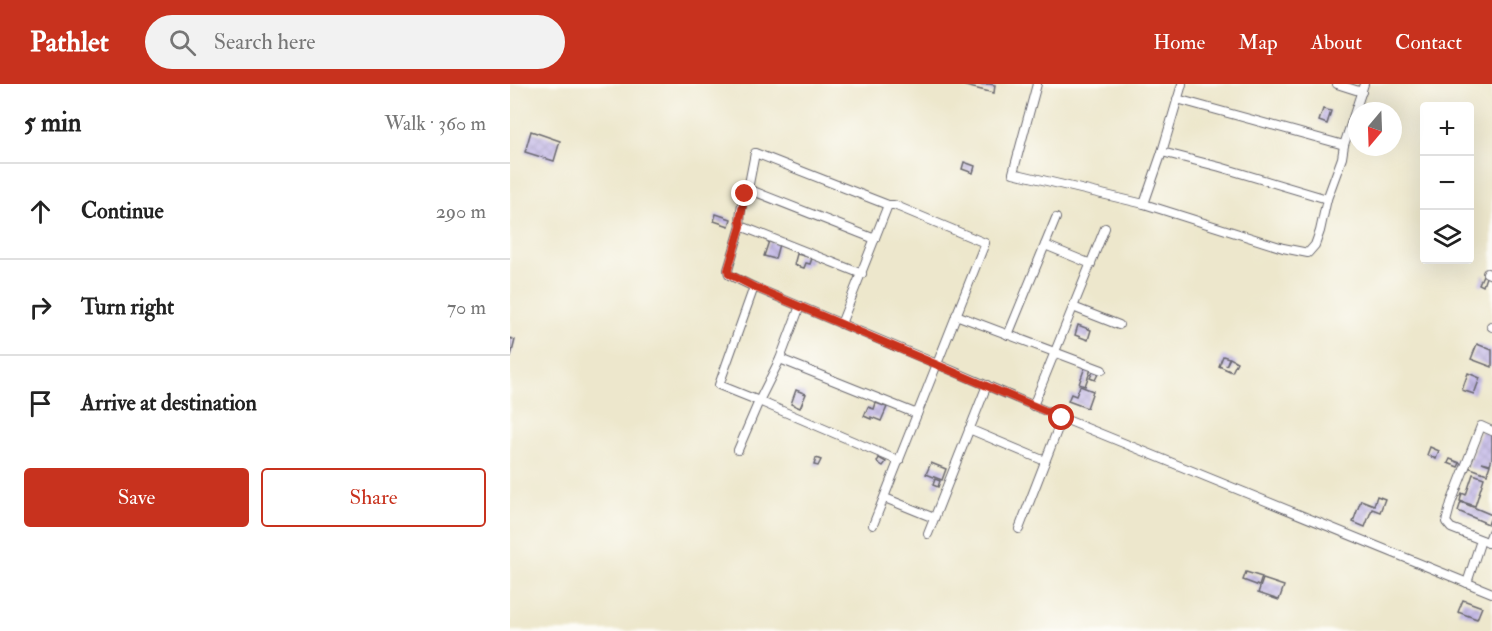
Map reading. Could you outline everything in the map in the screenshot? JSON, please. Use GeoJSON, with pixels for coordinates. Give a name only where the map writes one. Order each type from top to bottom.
{"type":"FeatureCollection","features":[{"type":"Feature","properties":{"kind":"street"},"geometry":{"type":"LineString","coordinates":[[1037,84],[1013,174],[1144,204],[1283,248],[1308,253],[1315,245],[1320,231],[1327,199],[1363,88],[1337,84]]}},
{"type":"Feature","properties":{"kind":"street"},"geometry":{"type":"LineString","coordinates":[[1144,204],[1182,84]]}},
{"type":"Feature","properties":{"kind":"street"},"geometry":{"type":"LineString","coordinates":[[1177,99],[1344,145]]}},
{"type":"Feature","properties":{"kind":"street"},"geometry":{"type":"LineString","coordinates":[[1162,152],[1327,199]]}},
{"type":"Feature","properties":{"kind":"street"},"geometry":{"type":"LineString","coordinates":[[873,525],[885,498],[917,414],[937,364],[956,315],[985,243],[894,205],[888,205],[756,153],[745,194],[741,226],[728,270],[729,274],[754,287],[841,324],[937,364],[987,385],[1033,406],[1492,593]]}},
{"type":"Feature","properties":{"kind":"street"},"geometry":{"type":"LineString","coordinates":[[748,189],[875,239]]}},
{"type":"Feature","properties":{"kind":"street"},"geometry":{"type":"LineString","coordinates":[[841,324],[888,205]]}},
{"type":"Feature","properties":{"kind":"street"},"geometry":{"type":"LineString","coordinates":[[1008,335],[1056,218]]}},
{"type":"Feature","properties":{"kind":"street"},"geometry":{"type":"LineString","coordinates":[[741,226],[862,274]]}},
{"type":"Feature","properties":{"kind":"street"},"geometry":{"type":"LineString","coordinates":[[1033,406],[1105,228]]}},
{"type":"Feature","properties":{"kind":"street"},"geometry":{"type":"LineString","coordinates":[[1045,245],[1091,264]]}},
{"type":"Feature","properties":{"kind":"street"},"geometry":{"type":"LineString","coordinates":[[754,287],[719,385],[899,461]]}},
{"type":"Feature","properties":{"kind":"street"},"geometry":{"type":"LineString","coordinates":[[738,450],[780,359],[800,306]]}},
{"type":"Feature","properties":{"kind":"street"},"geometry":{"type":"LineString","coordinates":[[1073,307],[1119,325]]}},
{"type":"Feature","properties":{"kind":"street"},"geometry":{"type":"LineString","coordinates":[[956,315],[1102,370]]}},
{"type":"Feature","properties":{"kind":"street"},"geometry":{"type":"LineString","coordinates":[[780,359],[917,414]]}},
{"type":"Feature","properties":{"kind":"street"},"geometry":{"type":"LineString","coordinates":[[928,534],[987,385]]}},
{"type":"Feature","properties":{"kind":"street"},"geometry":{"type":"LineString","coordinates":[[1019,529],[1062,418]]}},
{"type":"Feature","properties":{"kind":"street"},"geometry":{"type":"LineString","coordinates":[[1487,542],[1451,528],[1446,522],[1451,502],[1481,426],[1492,431]]}},
{"type":"Feature","properties":{"kind":"street"},"geometry":{"type":"LineString","coordinates":[[969,429],[1045,461]]}},
{"type":"Feature","properties":{"kind":"street"},"geometry":{"type":"LineString","coordinates":[[885,498],[934,518]]}},
{"type":"Feature","properties":{"kind":"street"},"geometry":{"type":"LineString","coordinates":[[1467,583],[1492,532]]}},
{"type":"Feature","properties":{"kind":"building"},"geometry":{"type":"Polygon","coordinates":[[[965,84],[995,85],[994,93],[965,86],[965,84]]]}},
{"type":"Feature","properties":{"kind":"building"},"geometry":{"type":"Polygon","coordinates":[[[1323,109],[1331,111],[1327,124],[1319,121],[1323,109]]]}},
{"type":"Feature","properties":{"kind":"building"},"geometry":{"type":"Polygon","coordinates":[[[531,131],[560,141],[554,161],[525,152],[531,131]]]}},
{"type":"Feature","properties":{"kind":"building"},"geometry":{"type":"Polygon","coordinates":[[[964,162],[975,166],[973,173],[962,169],[964,162]]]}},
{"type":"Feature","properties":{"kind":"building"},"geometry":{"type":"Polygon","coordinates":[[[716,214],[731,219],[729,226],[714,221],[716,214]]]}},
{"type":"Feature","properties":{"kind":"building"},"geometry":{"type":"Polygon","coordinates":[[[769,241],[779,244],[775,259],[764,256],[769,241]]]}},
{"type":"Feature","properties":{"kind":"building"},"geometry":{"type":"Polygon","coordinates":[[[797,254],[812,258],[810,264],[806,263],[804,268],[794,265],[797,254]]]}},
{"type":"Feature","properties":{"kind":"building"},"geometry":{"type":"Polygon","coordinates":[[[1483,275],[1486,277],[1483,286],[1479,284],[1483,275]]]}},
{"type":"Feature","properties":{"kind":"building"},"geometry":{"type":"Polygon","coordinates":[[[1078,325],[1091,330],[1088,340],[1075,335],[1078,325]]]}},
{"type":"Feature","properties":{"kind":"building"},"geometry":{"type":"Polygon","coordinates":[[[510,338],[515,340],[511,356],[510,356],[510,338]]]}},
{"type":"Feature","properties":{"kind":"building"},"geometry":{"type":"Polygon","coordinates":[[[1477,344],[1492,350],[1492,367],[1471,359],[1477,344]]]}},
{"type":"Feature","properties":{"kind":"building"},"geometry":{"type":"Polygon","coordinates":[[[1223,356],[1229,358],[1226,366],[1230,358],[1237,362],[1232,372],[1219,366],[1223,356]]]}},
{"type":"Feature","properties":{"kind":"building"},"geometry":{"type":"Polygon","coordinates":[[[1085,367],[1091,369],[1085,386],[1079,384],[1085,367]]]}},
{"type":"Feature","properties":{"kind":"building"},"geometry":{"type":"Polygon","coordinates":[[[1094,370],[1099,372],[1095,380],[1090,378],[1094,370]]]}},
{"type":"Feature","properties":{"kind":"building"},"geometry":{"type":"Polygon","coordinates":[[[1468,373],[1480,378],[1474,394],[1462,390],[1468,373]]]}},
{"type":"Feature","properties":{"kind":"building"},"geometry":{"type":"Polygon","coordinates":[[[1080,386],[1093,391],[1087,408],[1068,401],[1071,394],[1076,396],[1080,386]]]}},
{"type":"Feature","properties":{"kind":"building"},"geometry":{"type":"Polygon","coordinates":[[[796,390],[806,394],[800,408],[791,404],[796,390]]]}},
{"type":"Feature","properties":{"kind":"building"},"geometry":{"type":"Polygon","coordinates":[[[876,403],[887,407],[881,421],[864,416],[868,407],[874,409],[876,403]]]}},
{"type":"Feature","properties":{"kind":"building"},"geometry":{"type":"Polygon","coordinates":[[[1481,430],[1492,434],[1490,464],[1482,462],[1490,465],[1487,474],[1468,467],[1481,430]]]}},
{"type":"Feature","properties":{"kind":"building"},"geometry":{"type":"Polygon","coordinates":[[[1430,447],[1439,451],[1436,459],[1427,455],[1430,447]]]}},
{"type":"Feature","properties":{"kind":"building"},"geometry":{"type":"Polygon","coordinates":[[[816,458],[821,460],[818,466],[814,465],[816,458]]]}},
{"type":"Feature","properties":{"kind":"building"},"geometry":{"type":"Polygon","coordinates":[[[879,458],[886,462],[883,466],[877,462],[879,458]]]}},
{"type":"Feature","properties":{"kind":"building"},"geometry":{"type":"Polygon","coordinates":[[[1450,459],[1460,463],[1458,467],[1448,463],[1450,459]]]}},
{"type":"Feature","properties":{"kind":"building"},"geometry":{"type":"Polygon","coordinates":[[[931,463],[946,469],[942,480],[926,474],[931,463]]]}},
{"type":"Feature","properties":{"kind":"building"},"geometry":{"type":"Polygon","coordinates":[[[1473,474],[1484,478],[1475,506],[1460,501],[1462,493],[1466,495],[1473,474]]]}},
{"type":"Feature","properties":{"kind":"building"},"geometry":{"type":"Polygon","coordinates":[[[935,479],[940,481],[938,487],[933,485],[935,479]]]}},
{"type":"Feature","properties":{"kind":"building"},"geometry":{"type":"Polygon","coordinates":[[[1377,496],[1385,499],[1380,512],[1372,509],[1365,527],[1353,522],[1361,500],[1374,505],[1377,496]]]}},
{"type":"Feature","properties":{"kind":"building"},"geometry":{"type":"Polygon","coordinates":[[[1461,502],[1492,515],[1488,524],[1458,511],[1461,502]]]}},
{"type":"Feature","properties":{"kind":"building"},"geometry":{"type":"Polygon","coordinates":[[[1246,572],[1262,577],[1259,586],[1243,580],[1246,572]]]}},
{"type":"Feature","properties":{"kind":"building"},"geometry":{"type":"Polygon","coordinates":[[[1263,579],[1284,586],[1279,600],[1258,593],[1263,579]]]}},
{"type":"Feature","properties":{"kind":"building"},"geometry":{"type":"Polygon","coordinates":[[[1463,600],[1482,607],[1477,619],[1458,612],[1463,600]]]}},
{"type":"Feature","properties":{"kind":"route"},"geometry":{"type":"LineString","coordinates":[[745,194],[741,226],[728,270],[729,274],[754,287],[1062,418]]}}]}
